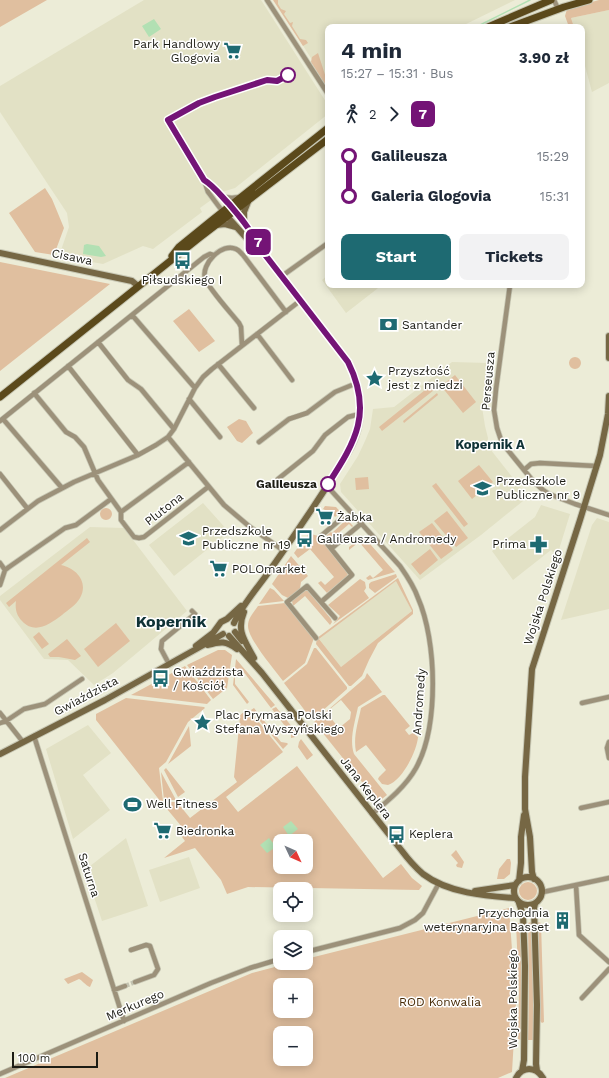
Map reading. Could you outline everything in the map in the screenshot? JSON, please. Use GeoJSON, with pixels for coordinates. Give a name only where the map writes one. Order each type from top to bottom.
{"type":"FeatureCollection","features":[{"type":"Feature","properties":{"kind":"main road"},"geometry":{"type":"LineString","coordinates":[[495,24],[553,0]]}},
{"type":"Feature","properties":{"kind":"main road"},"geometry":{"type":"LineString","coordinates":[[518,24],[558,9],[589,0]]}},
{"type":"Feature","properties":{"kind":"main road"},"geometry":{"type":"LineString","coordinates":[[0,397],[160,270],[232,208],[243,195],[325,130]]}},
{"type":"Feature","properties":{"kind":"main road"},"geometry":{"type":"LineString","coordinates":[[232,208],[249,200],[325,141]]}},
{"type":"Feature","properties":{"kind":"street"},"geometry":{"type":"LineString","coordinates":[[267,0],[325,89]]}},
{"type":"Feature","properties":{"kind":"street"},"geometry":{"type":"LineString","coordinates":[[553,0],[558,9]]}},
{"type":"Feature","properties":{"kind":"street"},"geometry":{"type":"LineString","coordinates":[[168,120],[204,180],[208,192],[236,227],[266,256],[348,362],[357,383],[359,392],[359,424],[354,441],[344,460],[234,623]]}},
{"type":"Feature","properties":{"kind":"street"},"geometry":{"type":"LineString","coordinates":[[204,180],[212,185],[244,221],[256,237],[266,256]]}},
{"type":"Feature","properties":{"kind":"street"},"geometry":{"type":"LineString","coordinates":[[222,197],[232,198],[243,195]]}},
{"type":"Feature","properties":{"kind":"street"},"geometry":{"type":"LineString","coordinates":[[244,221],[245,208],[249,200]]}},
{"type":"Feature","properties":{"kind":"street"},"geometry":{"type":"LineString","coordinates":[[216,202],[217,212],[215,222],[236,227]]}},
{"type":"Feature","properties":{"kind":"street"},"geometry":{"type":"LineString","coordinates":[[282,276],[325,245]]}},
{"type":"Feature","properties":{"kind":"street"},"geometry":{"type":"LineString","coordinates":[[242,345],[240,327],[238,323],[205,279],[204,272],[206,266],[214,255],[227,248],[237,249],[286,312]]}},
{"type":"Feature","properties":{"kind":"street","name":"Cisawa"},"geometry":{"type":"LineString","coordinates":[[0,253],[132,281],[138,286]]}},
{"type":"Feature","properties":{"kind":"street"},"geometry":{"type":"LineString","coordinates":[[62,488],[1,420],[204,257],[210,254],[214,255]]}},
{"type":"Feature","properties":{"kind":"street","name":"Perseusza"},"geometry":{"type":"LineString","coordinates":[[510,288],[494,410],[497,428],[502,443],[543,490],[549,494],[609,515]]}},
{"type":"Feature","properties":{"kind":"street"},"geometry":{"type":"LineString","coordinates":[[0,530],[38,501],[62,488],[138,455],[168,437],[174,429],[195,388],[204,377],[218,364],[301,300]]}},
{"type":"Feature","properties":{"kind":"street"},"geometry":{"type":"LineString","coordinates":[[132,315],[195,388]]}},
{"type":"Feature","properties":{"kind":"street"},"geometry":{"type":"LineString","coordinates":[[257,334],[292,380]]}},
{"type":"Feature","properties":{"kind":"street"},"geometry":{"type":"LineString","coordinates":[[609,336],[609,358]]}},
{"type":"Feature","properties":{"kind":"street"},"geometry":{"type":"LineString","coordinates":[[98,342],[128,380],[144,392],[174,429]]}},
{"type":"Feature","properties":{"kind":"street"},"geometry":{"type":"LineString","coordinates":[[218,364],[254,408]]}},
{"type":"Feature","properties":{"kind":"street"},"geometry":{"type":"LineString","coordinates":[[68,366],[138,455]]}},
{"type":"Feature","properties":{"kind":"street"},"geometry":{"type":"LineString","coordinates":[[259,442],[289,419],[307,413],[335,392],[357,383]]}},
{"type":"Feature","properties":{"kind":"street","name":"Plutona"},"geometry":{"type":"LineString","coordinates":[[34,393],[66,432],[76,437],[82,444],[100,484],[121,512],[121,520],[134,537],[144,537],[208,487]]}},
{"type":"Feature","properties":{"kind":"street","name":"Wojska Polskiego"},"geometry":{"type":"LineString","coordinates":[[517,883],[521,863],[521,837],[525,809],[525,777],[532,669],[596,466],[604,436],[608,414],[609,396]]}},
{"type":"Feature","properties":{"kind":"street"},"geometry":{"type":"LineString","coordinates":[[189,399],[220,437]]}},
{"type":"Feature","properties":{"kind":"street"},"geometry":{"type":"LineString","coordinates":[[278,479],[313,451],[325,435],[348,417],[360,414]]}},
{"type":"Feature","properties":{"kind":"street"},"geometry":{"type":"LineString","coordinates":[[168,437],[224,505],[260,535],[284,551]]}},
{"type":"Feature","properties":{"kind":"street","name":"Plutona"},"geometry":{"type":"LineString","coordinates":[[121,512],[189,462]]}},
{"type":"Feature","properties":{"kind":"street"},"geometry":{"type":"LineString","coordinates":[[524,470],[535,463],[596,466]]}},
{"type":"Feature","properties":{"kind":"street"},"geometry":{"type":"LineString","coordinates":[[0,474],[27,508]]}},
{"type":"Feature","properties":{"kind":"street","name":"Andromedy"},"geometry":{"type":"LineString","coordinates":[[327,486],[400,566],[419,598],[428,634],[433,676],[430,724],[423,753],[414,771],[393,796],[372,814]]}},
{"type":"Feature","properties":{"kind":"street"},"geometry":{"type":"LineString","coordinates":[[0,585],[5,570],[65,528],[76,525],[111,499]]}},
{"type":"Feature","properties":{"kind":"street"},"geometry":{"type":"LineString","coordinates":[[321,602],[352,575],[321,536],[342,518]]}},
{"type":"Feature","properties":{"kind":"street"},"geometry":{"type":"LineString","coordinates":[[332,548],[362,523]]}},
{"type":"Feature","properties":{"kind":"street"},"geometry":{"type":"LineString","coordinates":[[0,563],[5,570]]}},
{"type":"Feature","properties":{"kind":"street"},"geometry":{"type":"LineString","coordinates":[[316,638],[287,602],[307,586],[335,618]]}},
{"type":"Feature","properties":{"kind":"street"},"geometry":{"type":"LineString","coordinates":[[227,619],[234,623],[236,627],[235,632],[226,635],[220,632],[221,622],[227,619],[255,592]]}},
{"type":"Feature","properties":{"kind":"street","name":"Jana Keplera"},"geometry":{"type":"LineString","coordinates":[[248,602],[241,619],[240,632],[254,661]]}},
{"type":"Feature","properties":{"kind":"street"},"geometry":{"type":"LineString","coordinates":[[169,664],[161,649],[162,641],[195,614],[192,611]]}},
{"type":"Feature","properties":{"kind":"street","name":"Gwiaździsta"},"geometry":{"type":"LineString","coordinates":[[0,754],[105,700],[169,664],[213,633],[220,626]]}},
{"type":"Feature","properties":{"kind":"street","name":"Jana Keplera"},"geometry":{"type":"LineString","coordinates":[[235,632],[262,673],[411,862],[424,874],[449,888],[517,900]]}},
{"type":"Feature","properties":{"kind":"street","name":"Jana Keplera"},"geometry":{"type":"LineString","coordinates":[[226,635],[254,661]]}},
{"type":"Feature","properties":{"kind":"street","name":"Gwiaździsta"},"geometry":{"type":"LineString","coordinates":[[182,656],[226,635]]}},
{"type":"Feature","properties":{"kind":"street","name":"Jana Keplera"},"geometry":{"type":"LineString","coordinates":[[196,649],[216,643],[228,643],[254,661]]}},
{"type":"Feature","properties":{"kind":"street"},"geometry":{"type":"LineString","coordinates":[[0,723],[6,721],[24,708],[45,704],[82,679]]}},
{"type":"Feature","properties":{"kind":"street"},"geometry":{"type":"LineString","coordinates":[[582,703],[609,697]]}},
{"type":"Feature","properties":{"kind":"street"},"geometry":{"type":"LineString","coordinates":[[0,714],[23,742]]}},
{"type":"Feature","properties":{"kind":"street","name":"Saturna"},"geometry":{"type":"LineString","coordinates":[[34,736],[124,1021]]}},
{"type":"Feature","properties":{"kind":"street"},"geometry":{"type":"LineString","coordinates":[[609,742],[607,748],[609,758]]}},
{"type":"Feature","properties":{"kind":"street"},"geometry":{"type":"LineString","coordinates":[[581,808],[609,802]]}},
{"type":"Feature","properties":{"kind":"street","name":"Wojska Polskiego"},"geometry":{"type":"LineString","coordinates":[[525,809],[530,836],[532,872],[534,879]]}},
{"type":"Feature","properties":{"kind":"street"},"geometry":{"type":"LineString","coordinates":[[526,877],[534,879],[540,883],[542,892],[540,899],[535,904],[526,906],[517,900],[514,892],[517,883],[526,877]]}},
{"type":"Feature","properties":{"kind":"street"},"geometry":{"type":"LineString","coordinates":[[542,892],[609,878]]}},
{"type":"Feature","properties":{"kind":"street"},"geometry":{"type":"LineString","coordinates":[[313,950],[400,928],[415,920],[423,913],[439,883]]}},
{"type":"Feature","properties":{"kind":"street","name":"Jana Keplera"},"geometry":{"type":"LineString","coordinates":[[472,892],[517,883]]}},
{"type":"Feature","properties":{"kind":"street"},"geometry":{"type":"LineString","coordinates":[[576,885],[579,935],[609,962]]}},
{"type":"Feature","properties":{"kind":"street","name":"Wojska Polskiego"},"geometry":{"type":"LineString","coordinates":[[517,900],[524,916],[524,1060],[522,1071]]}},
{"type":"Feature","properties":{"kind":"street","name":"Wojska Polskiego"},"geometry":{"type":"LineString","coordinates":[[535,904],[537,1071]]}},
{"type":"Feature","properties":{"kind":"street"},"geometry":{"type":"LineString","coordinates":[[131,950],[146,945],[150,946],[158,969],[154,975],[135,982]]}},
{"type":"Feature","properties":{"kind":"street","name":"Merkurego"},"geometry":{"type":"LineString","coordinates":[[0,1074],[243,971],[273,961]]}},
{"type":"Feature","properties":{"kind":"street"},"geometry":{"type":"LineString","coordinates":[[582,998],[609,969]]}},
{"type":"Feature","properties":{"kind":"street"},"geometry":{"type":"LineString","coordinates":[[114,990],[125,986]]}},
{"type":"Feature","properties":{"kind":"street"},"geometry":{"type":"LineString","coordinates":[[516,1078],[522,1071],[530,1069],[537,1071],[543,1078]]}},
{"type":"Feature","properties":{"kind":"shaded area"},"geometry":{"type":"Polygon","coordinates":[[[144,0],[261,0],[325,100],[325,116],[235,188],[222,192],[200,208],[202,212],[153,249],[143,246],[103,264],[59,256],[69,227],[67,213],[0,112],[0,86],[144,0]]]}},
{"type":"Feature","properties":{"kind":"shaded area"},"geometry":{"type":"Polygon","coordinates":[[[274,0],[515,0],[466,24],[325,24],[325,80],[274,0]]]}},
{"type":"Feature","properties":{"kind":"shaded area"},"geometry":{"type":"Polygon","coordinates":[[[609,10],[609,83],[592,92],[585,66],[585,24],[573,24],[571,18],[609,10]]]}},
{"type":"Feature","properties":{"kind":"shaded area"},"geometry":{"type":"Polygon","coordinates":[[[154,19],[161,29],[149,37],[142,26],[154,19]]]}},
{"type":"Feature","properties":{"kind":"shaded area"},"geometry":{"type":"Polygon","coordinates":[[[84,245],[99,246],[106,256],[101,257],[83,254],[84,245]]]}},
{"type":"Feature","properties":{"kind":"shaded area"},"geometry":{"type":"Polygon","coordinates":[[[328,288],[378,288],[346,313],[328,288]]]}},
{"type":"Feature","properties":{"kind":"shaded area"},"geometry":{"type":"Polygon","coordinates":[[[452,362],[488,363],[482,407],[488,438],[487,445],[528,497],[481,535],[420,580],[341,492],[340,484],[358,456],[365,441],[370,429],[373,409],[394,407],[452,362]]]}},
{"type":"Feature","properties":{"kind":"shaded area","name":"Przedszkole Publiczne nr 19"},"geometry":{"type":"Polygon","coordinates":[[[203,503],[229,532],[174,576],[149,545],[203,503]]]}},
{"type":"Feature","properties":{"kind":"shaded area"},"geometry":{"type":"Polygon","coordinates":[[[541,505],[570,514],[557,556],[551,550],[513,580],[492,551],[535,517],[541,505]]]}},
{"type":"Feature","properties":{"kind":"shaded area"},"geometry":{"type":"Polygon","coordinates":[[[597,518],[609,522],[609,609],[561,620],[592,525],[597,518]]]}},
{"type":"Feature","properties":{"kind":"shaded area"},"geometry":{"type":"Polygon","coordinates":[[[90,527],[124,528],[187,611],[113,673],[94,685],[68,660],[44,659],[0,600],[0,596],[90,527]]]}},
{"type":"Feature","properties":{"kind":"shaded area"},"geometry":{"type":"Polygon","coordinates":[[[397,580],[412,611],[341,667],[319,639],[397,580]]]}},
{"type":"Feature","properties":{"kind":"shaded area"},"geometry":{"type":"Polygon","coordinates":[[[88,725],[111,753],[83,775],[110,810],[73,839],[46,749],[88,725]]]}},
{"type":"Feature","properties":{"kind":"shaded area"},"geometry":{"type":"Polygon","coordinates":[[[291,821],[298,829],[292,834],[288,834],[283,827],[291,821]]]}},
{"type":"Feature","properties":{"kind":"shaded area"},"geometry":{"type":"Polygon","coordinates":[[[126,838],[148,906],[102,921],[85,870],[126,838]]]}},
{"type":"Feature","properties":{"kind":"shaded area"},"geometry":{"type":"Polygon","coordinates":[[[269,838],[273,843],[273,849],[267,853],[260,845],[269,838]]]}},
{"type":"Feature","properties":{"kind":"shaded area"},"geometry":{"type":"Polygon","coordinates":[[[189,857],[200,888],[160,902],[149,870],[189,857]]]}},
{"type":"Feature","properties":{"kind":"green space"},"geometry":{"type":"Polygon","coordinates":[[[0,0],[47,0],[0,27],[0,0]]]}},
{"type":"Feature","properties":{"kind":"green space"},"geometry":{"type":"Polygon","coordinates":[[[273,0],[278,0],[278,4],[281,9],[286,11],[284,14],[290,23],[293,22],[292,26],[300,39],[306,40],[308,43],[303,46],[273,0]]]}},
{"type":"Feature","properties":{"kind":"green space"},"geometry":{"type":"Polygon","coordinates":[[[599,0],[609,0],[609,10],[571,18],[573,24],[568,24],[565,16],[567,9],[599,0]]]}},
{"type":"Feature","properties":{"kind":"green space"},"geometry":{"type":"Polygon","coordinates":[[[318,53],[325,75],[325,84],[311,62],[312,57],[318,53]]]}},
{"type":"Feature","properties":{"kind":"green space"},"geometry":{"type":"Polygon","coordinates":[[[45,188],[52,199],[64,228],[54,255],[35,252],[9,213],[45,188]]]}},
{"type":"Feature","properties":{"kind":"green space"},"geometry":{"type":"Polygon","coordinates":[[[0,262],[110,284],[0,371],[0,262]]]}},
{"type":"Feature","properties":{"kind":"green space"},"geometry":{"type":"Polygon","coordinates":[[[189,309],[215,341],[199,352],[173,321],[189,309]]]}},
{"type":"Feature","properties":{"kind":"green space"},"geometry":{"type":"Polygon","coordinates":[[[577,357],[580,358],[580,368],[573,369],[570,368],[569,361],[570,358],[577,357]]]}},
{"type":"Feature","properties":{"kind":"green space"},"geometry":{"type":"Polygon","coordinates":[[[455,375],[476,402],[463,413],[441,386],[455,375]]]}},
{"type":"Feature","properties":{"kind":"green space"},"geometry":{"type":"Polygon","coordinates":[[[430,386],[434,390],[382,431],[379,427],[430,386]]]}},
{"type":"Feature","properties":{"kind":"green space"},"geometry":{"type":"Polygon","coordinates":[[[437,393],[438,395],[404,423],[403,421],[437,393]]]}},
{"type":"Feature","properties":{"kind":"green space"},"geometry":{"type":"Polygon","coordinates":[[[239,419],[246,421],[253,433],[242,443],[237,441],[227,427],[239,419]]]}},
{"type":"Feature","properties":{"kind":"green space"},"geometry":{"type":"Polygon","coordinates":[[[479,465],[493,482],[472,499],[458,481],[479,465]]]}},
{"type":"Feature","properties":{"kind":"green space"},"geometry":{"type":"Polygon","coordinates":[[[368,477],[369,489],[356,490],[355,478],[368,477]]]}},
{"type":"Feature","properties":{"kind":"green space"},"geometry":{"type":"Polygon","coordinates":[[[436,483],[468,524],[464,527],[432,486],[436,483]]]}},
{"type":"Feature","properties":{"kind":"green space"},"geometry":{"type":"Polygon","coordinates":[[[325,506],[336,507],[353,526],[352,527],[349,524],[334,537],[337,540],[333,542],[329,541],[327,535],[331,532],[332,533],[346,520],[340,513],[335,517],[330,511],[323,509],[325,506]]]}},
{"type":"Feature","properties":{"kind":"green space"},"geometry":{"type":"Polygon","coordinates":[[[104,508],[108,508],[112,514],[108,520],[104,520],[100,516],[100,512],[104,508]]]}},
{"type":"Feature","properties":{"kind":"green space"},"geometry":{"type":"Polygon","coordinates":[[[447,511],[468,538],[456,547],[434,521],[447,511]]]}},
{"type":"Feature","properties":{"kind":"green space"},"geometry":{"type":"Polygon","coordinates":[[[432,523],[453,550],[441,559],[419,532],[432,523]]]}},
{"type":"Feature","properties":{"kind":"green space"},"geometry":{"type":"Polygon","coordinates":[[[308,533],[318,536],[348,574],[327,593],[318,583],[321,581],[325,585],[334,577],[310,549],[298,558],[294,553],[301,543],[306,542],[308,539],[308,533]]]}},
{"type":"Feature","properties":{"kind":"green space"},"geometry":{"type":"Polygon","coordinates":[[[363,536],[395,572],[368,580],[366,578],[370,575],[373,578],[383,570],[359,542],[349,550],[349,547],[363,536]]]}},
{"type":"Feature","properties":{"kind":"green space"},"geometry":{"type":"Polygon","coordinates":[[[87,538],[90,542],[61,565],[72,569],[82,581],[82,592],[78,601],[53,622],[47,625],[37,628],[27,625],[17,614],[16,601],[9,607],[6,603],[87,538]]]}},
{"type":"Feature","properties":{"kind":"green space"},"geometry":{"type":"Polygon","coordinates":[[[430,549],[438,560],[420,575],[411,564],[430,549]]]}},
{"type":"Feature","properties":{"kind":"green space"},"geometry":{"type":"Polygon","coordinates":[[[291,556],[308,576],[301,582],[300,589],[288,598],[282,595],[272,584],[291,556]]]}},
{"type":"Feature","properties":{"kind":"green space"},"geometry":{"type":"Polygon","coordinates":[[[396,574],[397,577],[375,593],[369,588],[369,584],[371,582],[396,574]]]}},
{"type":"Feature","properties":{"kind":"green space"},"geometry":{"type":"Polygon","coordinates":[[[398,578],[413,610],[413,614],[378,643],[362,676],[351,686],[349,686],[316,644],[317,638],[398,578]],[[396,581],[319,639],[341,667],[412,611],[396,581]]]}},
{"type":"Feature","properties":{"kind":"green space"},"geometry":{"type":"Polygon","coordinates":[[[360,579],[365,582],[366,588],[364,591],[369,598],[333,624],[340,616],[328,605],[360,579]]]}},
{"type":"Feature","properties":{"kind":"green space"},"geometry":{"type":"Polygon","coordinates":[[[270,588],[274,590],[284,601],[259,604],[270,588]]]}},
{"type":"Feature","properties":{"kind":"green space"},"geometry":{"type":"Polygon","coordinates":[[[304,591],[308,591],[331,619],[332,622],[330,625],[305,596],[293,606],[292,601],[304,591]]]}},
{"type":"Feature","properties":{"kind":"green space"},"geometry":{"type":"Polygon","coordinates":[[[285,603],[314,638],[305,663],[283,681],[252,638],[249,632],[248,623],[258,606],[285,603]]]}},
{"type":"Feature","properties":{"kind":"green space"},"geometry":{"type":"Polygon","coordinates":[[[116,623],[130,641],[98,667],[84,649],[116,623]]]}},
{"type":"Feature","properties":{"kind":"green space"},"geometry":{"type":"Polygon","coordinates":[[[39,632],[49,644],[42,649],[33,637],[39,632]]]}},
{"type":"Feature","properties":{"kind":"green space"},"geometry":{"type":"Polygon","coordinates":[[[67,639],[81,656],[75,660],[50,657],[48,654],[67,639]]]}},
{"type":"Feature","properties":{"kind":"green space"},"geometry":{"type":"Polygon","coordinates":[[[314,648],[316,648],[347,687],[347,689],[312,720],[284,683],[307,664],[314,648]]]}},
{"type":"Feature","properties":{"kind":"green space"},"geometry":{"type":"Polygon","coordinates":[[[218,650],[225,650],[232,655],[227,688],[213,699],[187,665],[218,650]]]}},
{"type":"Feature","properties":{"kind":"green space"},"geometry":{"type":"Polygon","coordinates":[[[236,659],[275,705],[271,708],[243,671],[235,675],[235,684],[249,702],[247,704],[233,685],[236,659]]]}},
{"type":"Feature","properties":{"kind":"green space"},"geometry":{"type":"Polygon","coordinates":[[[185,666],[211,700],[207,704],[131,695],[185,666]]]}},
{"type":"Feature","properties":{"kind":"green space"},"geometry":{"type":"Polygon","coordinates":[[[367,673],[382,692],[358,707],[352,742],[354,754],[387,795],[378,802],[314,722],[365,678],[367,673]],[[341,700],[330,709],[329,716],[339,728],[350,719],[351,712],[341,700]]]}},
{"type":"Feature","properties":{"kind":"green space"},"geometry":{"type":"Polygon","coordinates":[[[385,695],[410,726],[405,730],[409,735],[413,733],[418,737],[415,750],[408,765],[398,778],[388,785],[382,784],[378,779],[386,770],[366,745],[356,752],[355,746],[356,730],[361,708],[385,695]]]}},
{"type":"Feature","properties":{"kind":"green space"},"geometry":{"type":"Polygon","coordinates":[[[126,698],[205,708],[188,722],[166,762],[159,768],[163,801],[161,802],[96,720],[96,714],[126,698]]]}},
{"type":"Feature","properties":{"kind":"green space"},"geometry":{"type":"Polygon","coordinates":[[[276,707],[297,733],[295,737],[291,738],[291,734],[272,709],[276,707]]]}},
{"type":"Feature","properties":{"kind":"green space"},"geometry":{"type":"Polygon","coordinates":[[[254,708],[281,742],[288,744],[283,749],[251,710],[254,708]]]}},
{"type":"Feature","properties":{"kind":"green space"},"geometry":{"type":"Polygon","coordinates":[[[248,709],[283,752],[226,797],[238,812],[297,766],[383,878],[401,864],[412,878],[422,886],[419,890],[313,888],[313,882],[273,882],[273,887],[248,887],[227,894],[221,880],[195,848],[164,858],[185,841],[182,837],[187,833],[162,803],[177,802],[190,818],[237,782],[234,777],[240,715],[248,709]]]}},
{"type":"Feature","properties":{"kind":"green space"},"geometry":{"type":"Polygon","coordinates":[[[189,726],[191,746],[168,764],[189,726]]]}},
{"type":"Feature","properties":{"kind":"green space"},"geometry":{"type":"Polygon","coordinates":[[[301,739],[313,755],[307,760],[298,747],[301,739]]]}},
{"type":"Feature","properties":{"kind":"green space"},"geometry":{"type":"Polygon","coordinates":[[[166,768],[185,792],[178,797],[164,770],[166,768]]]}},
{"type":"Feature","properties":{"kind":"green space"},"geometry":{"type":"Polygon","coordinates":[[[161,772],[176,800],[164,800],[161,772]]]}},
{"type":"Feature","properties":{"kind":"green space"},"geometry":{"type":"Polygon","coordinates":[[[456,850],[464,862],[462,868],[457,867],[456,865],[458,863],[451,855],[456,850]]]}},
{"type":"Feature","properties":{"kind":"green space"},"geometry":{"type":"Polygon","coordinates":[[[507,859],[510,859],[511,863],[510,874],[504,879],[497,879],[499,869],[507,859]]]}},
{"type":"Feature","properties":{"kind":"green space"},"geometry":{"type":"Polygon","coordinates":[[[528,882],[534,885],[537,891],[534,897],[528,900],[522,897],[519,891],[522,885],[528,882]]]}},
{"type":"Feature","properties":{"kind":"green space","name":"ROD Konwalia"},"geometry":{"type":"Polygon","coordinates":[[[509,908],[516,1005],[512,1072],[498,1078],[5,1078],[252,973],[273,967],[273,970],[313,970],[313,957],[509,908]]]}},
{"type":"Feature","properties":{"kind":"green space"},"geometry":{"type":"Polygon","coordinates":[[[531,922],[534,986],[533,1040],[528,1040],[528,923],[531,922]]]}},
{"type":"Feature","properties":{"kind":"green space"},"geometry":{"type":"Polygon","coordinates":[[[538,922],[541,923],[544,1022],[542,1023],[540,1021],[538,922]]]}},
{"type":"Feature","properties":{"kind":"green space"},"geometry":{"type":"Polygon","coordinates":[[[517,923],[520,923],[522,966],[521,1040],[518,1039],[519,991],[517,923]]]}},
{"type":"Feature","properties":{"kind":"green space"},"geometry":{"type":"Polygon","coordinates":[[[82,972],[93,980],[90,987],[79,979],[68,984],[64,979],[82,972]]]}},
{"type":"Feature","properties":{"kind":"waterway"},"geometry":{"type":"LineString","coordinates":[[482,24],[530,0]]}},
{"type":"Feature","properties":{"kind":"tunnel"},"geometry":{"type":"LineString","coordinates":[[125,986],[135,982]]}},
{"type":"Feature","properties":{"kind":"bus line","name":"7"},"geometry":{"type":"LineString","coordinates":[[288,75],[277,81],[267,80],[199,103],[168,120],[204,180],[212,185],[244,221],[256,237],[266,256],[327,333],[348,362],[355,375],[361,407],[359,424],[354,441],[344,460],[328,484]]}},
{"type":"Feature","properties":{"kind":"place","name":"Park Handlowy Glogovia"},"geometry":{"type":"Point","coordinates":[233,51]}},
{"type":"Feature","properties":{"kind":"place","name":"Piłsudskiego I"},"geometry":{"type":"Point","coordinates":[182,261]}},
{"type":"Feature","properties":{"kind":"place","name":"Santander"},"geometry":{"type":"Point","coordinates":[389,325]}},
{"type":"Feature","properties":{"kind":"place","name":"Przyszłość jest z miedzi"},"geometry":{"type":"Point","coordinates":[375,378]}},
{"type":"Feature","properties":{"kind":"place","name":"Galileusza"},"geometry":{"type":"Point","coordinates":[328,484]}},
{"type":"Feature","properties":{"kind":"place","name":"Przedszkole Publiczne nr 9"},"geometry":{"type":"Point","coordinates":[483,488]}},
{"type":"Feature","properties":{"kind":"place","name":"Żabka"},"geometry":{"type":"Point","coordinates":[324,517]}},
{"type":"Feature","properties":{"kind":"place","name":"Przedszkole Publiczne nr 19"},"geometry":{"type":"Point","coordinates":[189,538]}},
{"type":"Feature","properties":{"kind":"place","name":"Galileusza / Andromedy"},"geometry":{"type":"Point","coordinates":[304,539]}},
{"type":"Feature","properties":{"kind":"place","name":"Prima"},"geometry":{"type":"Point","coordinates":[539,544]}},
{"type":"Feature","properties":{"kind":"place","name":"POLOmarket"},"geometry":{"type":"Point","coordinates":[219,569]}},
{"type":"Feature","properties":{"kind":"place","name":"Gwiaździsta / Kościół"},"geometry":{"type":"Point","coordinates":[160,679]}},
{"type":"Feature","properties":{"kind":"place","name":"Plac Prymasa Polski Stefana Wyszyńskiego"},"geometry":{"type":"Point","coordinates":[202,722]}},
{"type":"Feature","properties":{"kind":"place","name":"Well Fitness"},"geometry":{"type":"Point","coordinates":[133,804]}},
{"type":"Feature","properties":{"kind":"place","name":"Biedronka"},"geometry":{"type":"Point","coordinates":[163,831]}},
{"type":"Feature","properties":{"kind":"place","name":"Keplera"},"geometry":{"type":"Point","coordinates":[396,834]}},
{"type":"Feature","properties":{"kind":"place","name":"Przychodnia weterynaryjna Basset"},"geometry":{"type":"Point","coordinates":[562,920]}},
{"type":"Feature","properties":{"kind":"district","name":"Kopernik A"},"geometry":{"type":"Point","coordinates":[490,444]}},
{"type":"Feature","properties":{"kind":"district","name":"Kopernik"},"geometry":{"type":"Point","coordinates":[171,621]}}]}
